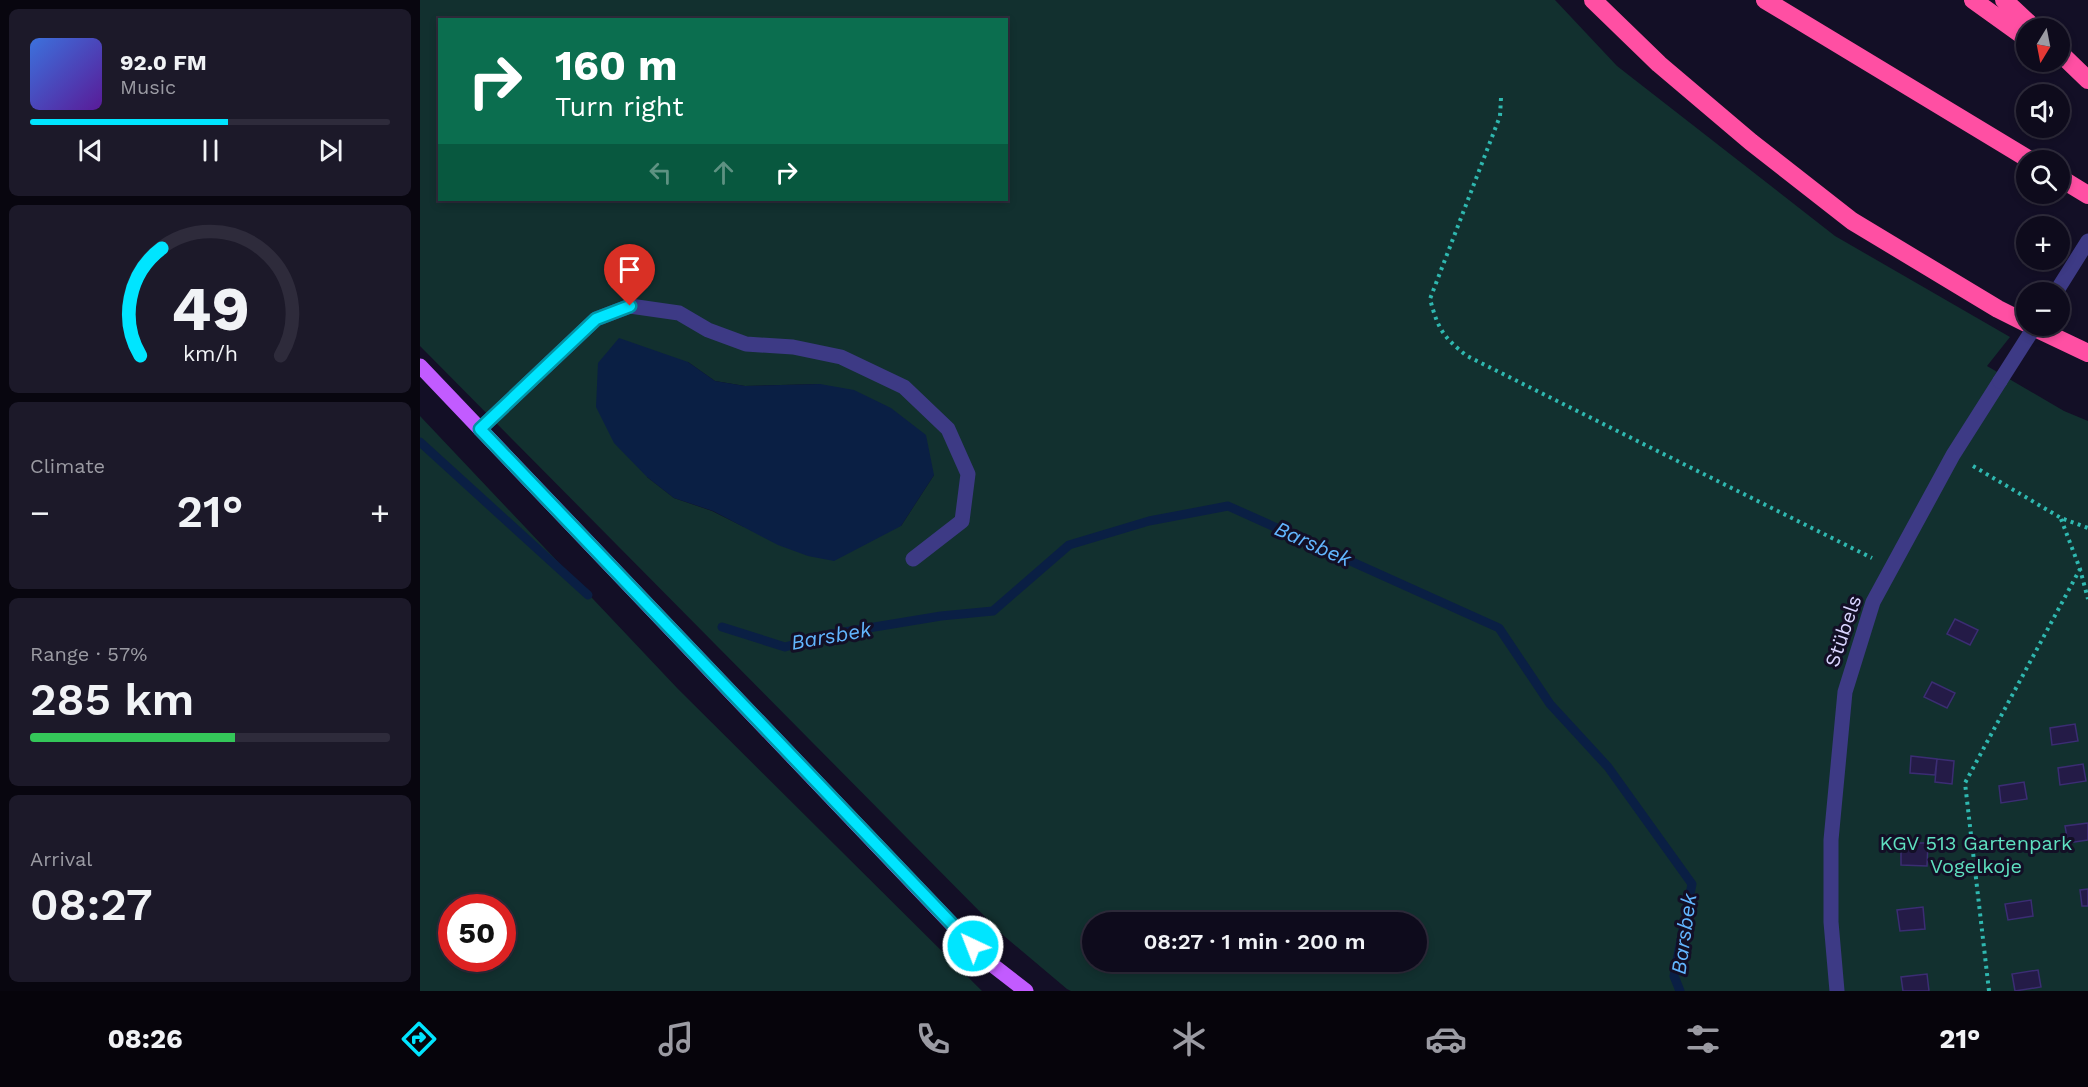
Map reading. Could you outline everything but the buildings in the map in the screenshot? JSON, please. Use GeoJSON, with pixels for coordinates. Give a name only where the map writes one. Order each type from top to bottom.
{"type":"FeatureCollection","features":[{"type":"Feature","properties":{"kind":"highway"},"geometry":{"type":"LineString","coordinates":[[1593,0],[1659,64],[1852,221],[2016,318]]}},
{"type":"Feature","properties":{"kind":"highway"},"geometry":{"type":"LineString","coordinates":[[1765,0],[2016,152]]}},
{"type":"Feature","properties":{"kind":"highway"},"geometry":{"type":"LineString","coordinates":[[1973,0],[2016,31]]}},
{"type":"Feature","properties":{"kind":"highway"},"geometry":{"type":"LineString","coordinates":[[2004,0],[2023,18]]}},
{"type":"Feature","properties":{"kind":"highway"},"geometry":{"type":"LineString","coordinates":[[2070,63],[2088,81]]}},
{"type":"Feature","properties":{"kind":"highway"},"geometry":{"type":"LineString","coordinates":[[2070,68],[2088,81]]}},
{"type":"Feature","properties":{"kind":"highway"},"geometry":{"type":"LineString","coordinates":[[2070,184],[2088,195]]}},
{"type":"Feature","properties":{"kind":"highway"},"geometry":{"type":"LineString","coordinates":[[2053,336],[2088,353]]}},
{"type":"Feature","properties":{"kind":"main road"},"geometry":{"type":"LineString","coordinates":[[420,366],[986,960],[1026,991]]}},
{"type":"Feature","properties":{"kind":"street"},"geometry":{"type":"LineString","coordinates":[[2062,282],[2088,242]]}},
{"type":"Feature","properties":{"kind":"street"},"geometry":{"type":"LineString","coordinates":[[480,429],[596,319],[630,306],[679,313],[708,330],[746,344],[793,347],[841,357],[904,387],[948,429],[968,474],[962,521],[914,559]]}},
{"type":"Feature","properties":{"kind":"street","name":"Stübels"},"geometry":{"type":"LineString","coordinates":[[1836,991],[1830,922],[1831,840],[1845,692],[1873,602],[1953,455],[2027,336]]}},
{"type":"Feature","properties":{"kind":"path"},"geometry":{"type":"LineString","coordinates":[[1501,98],[1500,116],[1430,299],[1436,321],[1448,341],[1467,356],[1892,568]]}},
{"type":"Feature","properties":{"kind":"path"},"geometry":{"type":"LineString","coordinates":[[1953,455],[2061,518],[2088,528]]}},
{"type":"Feature","properties":{"kind":"path"},"geometry":{"type":"LineString","coordinates":[[2061,518],[2080,569],[2088,599]]}},
{"type":"Feature","properties":{"kind":"path"},"geometry":{"type":"LineString","coordinates":[[1989,991],[1965,783],[2080,569]]}},
{"type":"Feature","properties":{"kind":"green space","name":"KGV 513 Gartenpark Vogelkoje"},"geometry":{"type":"Polygon","coordinates":[[[420,0],[1555,0],[1617,66],[1835,236],[2010,337],[1987,366],[2064,411],[2088,421],[2088,991],[1071,991],[1004,936],[420,346],[420,0]],[[688,362],[647,477],[674,498],[712,511],[744,527],[901,526],[934,475],[820,384],[745,386],[715,381],[688,362]]]}},
{"type":"Feature","properties":{"kind":"green space"},"geometry":{"type":"Polygon","coordinates":[[[420,416],[678,689],[982,991],[420,991],[420,416]]]}},
{"type":"Feature","properties":{"kind":"water"},"geometry":{"type":"Polygon","coordinates":[[[619,338],[688,362],[715,381],[745,386],[820,384],[854,390],[891,408],[926,435],[934,475],[901,526],[834,561],[808,556],[778,545],[713,511],[674,498],[647,477],[614,443],[596,407],[598,363],[619,338]]]}},
{"type":"Feature","properties":{"kind":"waterway","name":"Barsbek"},"geometry":{"type":"LineString","coordinates":[[420,442],[588,595]]}},
{"type":"Feature","properties":{"kind":"waterway","name":"Barsbek"},"geometry":{"type":"LineString","coordinates":[[722,627],[785,647],[832,634],[941,616],[993,611],[1069,545],[1149,521],[1228,506],[1499,628],[1550,704],[1608,767],[1692,884],[1674,976],[1680,991]]}},
{"type":"Feature","properties":{"kind":"route"},"geometry":{"type":"LineString","coordinates":[[630,306],[596,319],[480,429],[973,946]]}}]}
